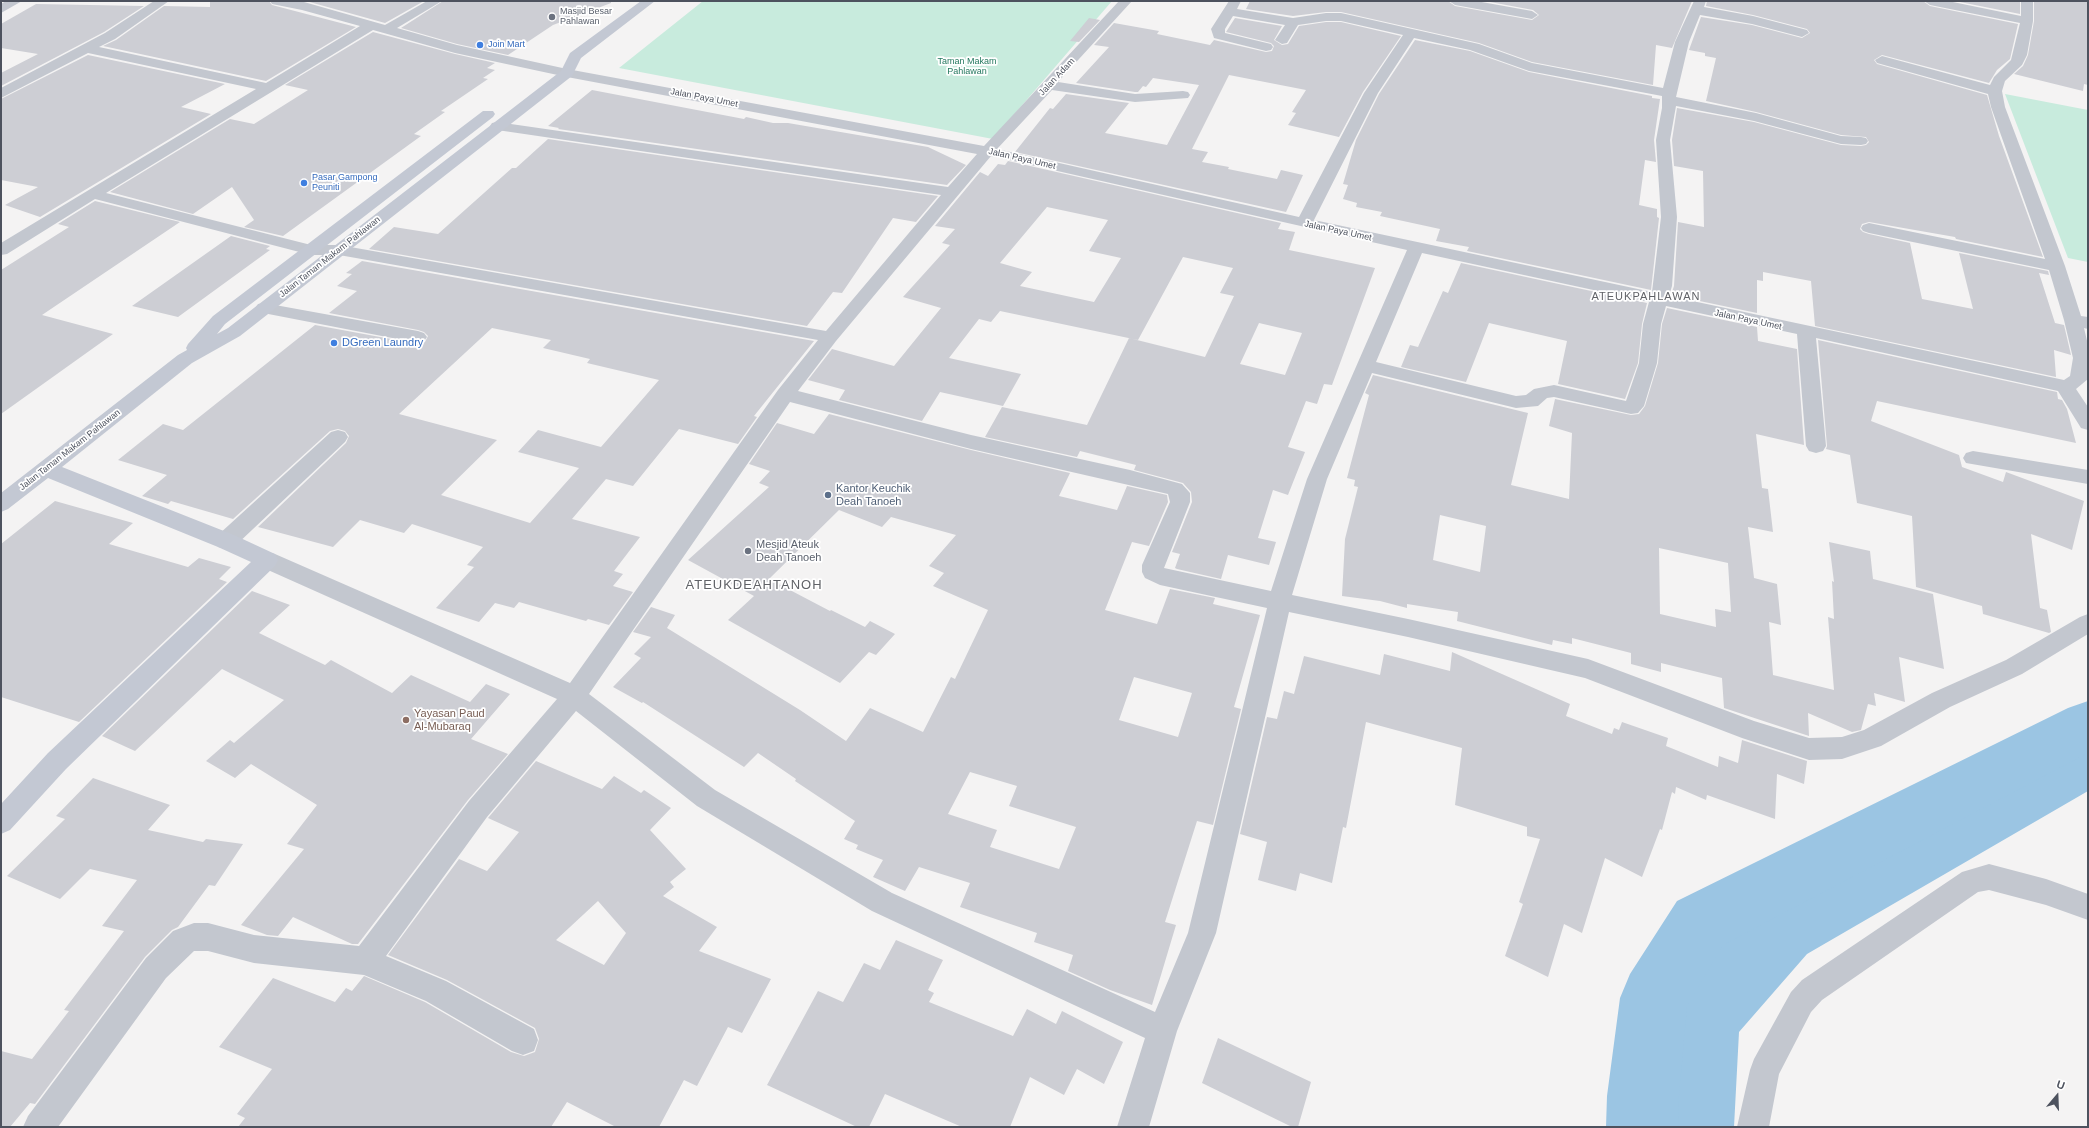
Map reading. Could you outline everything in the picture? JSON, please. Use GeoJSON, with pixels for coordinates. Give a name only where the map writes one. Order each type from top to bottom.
{"type":"FeatureCollection","features":[{"type":"Feature","properties":{"kind":"street"},"geometry":{"type":"LineString","coordinates":[[1,9],[16,1]]}},
{"type":"Feature","properties":{"kind":"street"},"geometry":{"type":"LineString","coordinates":[[1,94],[87,49],[163,1]]}},
{"type":"Feature","properties":{"kind":"street","name":"Jalan Paya Umet"},"geometry":{"type":"LineString","coordinates":[[276,1],[309,4],[371,25],[456,49],[550,68],[567,73],[987,151],[1416,248],[2065,386]]}},
{"type":"Feature","properties":{"kind":"street"},"geometry":{"type":"LineString","coordinates":[[387,29],[436,1]]}},
{"type":"Feature","properties":{"kind":"street","name":"Jalan Taman Makam Pahlawan"},"geometry":{"type":"LineString","coordinates":[[1,504],[185,359],[234,332],[567,73],[575,56],[649,1]]}},
{"type":"Feature","properties":{"kind":"street","name":"Jalan Adam"},"geometry":{"type":"LineString","coordinates":[[365,961],[478,809],[574,696],[785,394],[830,337],[987,151],[1050,85],[1126,1]]}},
{"type":"Feature","properties":{"kind":"street"},"geometry":{"type":"LineString","coordinates":[[1455,1],[1532,15]]}},
{"type":"Feature","properties":{"kind":"street"},"geometry":{"type":"LineString","coordinates":[[1930,1],[2027,21]]}},
{"type":"Feature","properties":{"kind":"street"},"geometry":{"type":"LineString","coordinates":[[2027,1],[2027,21],[2020,55],[2017,62],[2000,80],[1995,91],[1998,108],[2056,266],[2080,321],[2082,358],[2079,378],[2073,383],[2065,386],[2088,422]]}},
{"type":"Feature","properties":{"kind":"street"},"geometry":{"type":"LineString","coordinates":[[1266,47],[1218,35],[1218,29],[1232,6],[1293,22],[1326,16],[1340,17],[1410,32],[1474,47],[1529,67],[1669,96],[1756,117],[1841,140],[1860,141]]}},
{"type":"Feature","properties":{"kind":"street"},"geometry":{"type":"LineString","coordinates":[[1367,366],[1516,402],[1531,402],[1541,393],[1554,391],[1621,408],[1631,408],[1634,406],[1648,364],[1652,324],[1663,286],[1669,217],[1663,140],[1669,96],[1678,55],[1698,6],[1802,33]]}},
{"type":"Feature","properties":{"kind":"street"},"geometry":{"type":"LineString","coordinates":[[1282,40],[1293,22]]}},
{"type":"Feature","properties":{"kind":"street"},"geometry":{"type":"LineString","coordinates":[[1,250],[266,87],[371,25]]}},
{"type":"Feature","properties":{"kind":"street"},"geometry":{"type":"LineString","coordinates":[[1304,223],[1370,93],[1410,32]]}},
{"type":"Feature","properties":{"kind":"street"},"geometry":{"type":"LineString","coordinates":[[87,49],[266,87]]}},
{"type":"Feature","properties":{"kind":"street"},"geometry":{"type":"LineString","coordinates":[[185,359],[219,320],[508,99],[550,68],[575,56]]}},
{"type":"Feature","properties":{"kind":"street"},"geometry":{"type":"LineString","coordinates":[[1882,60],[1995,91]]}},
{"type":"Feature","properties":{"kind":"street"},"geometry":{"type":"LineString","coordinates":[[1050,85],[1107,95],[1135,98],[1183,95]]}},
{"type":"Feature","properties":{"kind":"street"},"geometry":{"type":"LineString","coordinates":[[497,126],[952,192]]}},
{"type":"Feature","properties":{"kind":"street"},"geometry":{"type":"LineString","coordinates":[[437,153],[457,158]]}},
{"type":"Feature","properties":{"kind":"street"},"geometry":{"type":"LineString","coordinates":[[93,194],[312,250],[339,250],[830,337]]}},
{"type":"Feature","properties":{"kind":"street"},"geometry":{"type":"LineString","coordinates":[[1869,228],[2056,266]]}},
{"type":"Feature","properties":{"kind":"street"},"geometry":{"type":"LineString","coordinates":[[1133,1127],[1162,1031],[1202,933],[1279,602],[1317,479],[1367,366],[1416,248]]}},
{"type":"Feature","properties":{"kind":"street"},"geometry":{"type":"LineString","coordinates":[[264,308],[418,337]]}},
{"type":"Feature","properties":{"kind":"street"},"geometry":{"type":"LineString","coordinates":[[1806,332],[1816,446]]}},
{"type":"Feature","properties":{"kind":"street"},"geometry":{"type":"LineString","coordinates":[[785,394],[971,442],[1169,487],[1180,493],[1180,502],[1153,565],[1153,572],[1160,577],[1408,628],[1588,669],[1751,731],[1809,749],[1842,748],[1872,738],[1940,700],[2014,667],[2088,623]]}},
{"type":"Feature","properties":{"kind":"street"},"geometry":{"type":"LineString","coordinates":[[226,541],[338,437]]}},
{"type":"Feature","properties":{"kind":"street"},"geometry":{"type":"LineString","coordinates":[[1973,458],[2088,478]]}},
{"type":"Feature","properties":{"kind":"street"},"geometry":{"type":"LineString","coordinates":[[47,469],[226,541],[574,696],[706,798],[882,902],[1162,1031]]}},
{"type":"Feature","properties":{"kind":"street"},"geometry":{"type":"LineString","coordinates":[[1,822],[57,761],[267,560]]}},
{"type":"Feature","properties":{"kind":"street"},"geometry":{"type":"LineString","coordinates":[[1753,1127],[1765,1070],[1802,1002],[1812,990],[1972,881],[1989,877],[2046,892],[2088,907]]}},
{"type":"Feature","properties":{"kind":"street"},"geometry":{"type":"LineString","coordinates":[[40,1127],[156,968],[183,941],[194,937],[208,937],[254,949],[365,961],[436,991],[523,1040]]}},
{"type":"Feature","properties":{"kind":"green space","name":"Taman Makam Pahlawan"},"geometry":{"type":"Polygon","coordinates":[[[703,1],[1112,1],[993,139],[619,68],[703,1]]]}},
{"type":"Feature","properties":{"kind":"green space"},"geometry":{"type":"Polygon","coordinates":[[[2005,94],[2088,110],[2088,262],[2068,258],[2005,94]]]}},
{"type":"Feature","properties":{"kind":"water"},"geometry":{"type":"Polygon","coordinates":[[[2088,725],[2088,791],[1807,954],[1739,1032],[1734,1127],[1654,1127],[1674,1002],[1728,921],[1805,872],[2088,725]]]}},
{"type":"Feature","properties":{"kind":"building"},"geometry":{"type":"Polygon","coordinates":[[[210,1],[269,1],[272,5],[356,27],[266,81],[103,46],[116,40],[164,6],[210,7],[210,1]]]}},
{"type":"Feature","properties":{"kind":"building"},"geometry":{"type":"Polygon","coordinates":[[[306,1],[424,1],[385,23],[306,1]]]}},
{"type":"Feature","properties":{"kind":"building"},"geometry":{"type":"Polygon","coordinates":[[[443,1],[611,1],[611,3],[553,25],[508,55],[457,44],[401,28],[443,1]]]}},
{"type":"Feature","properties":{"kind":"building"},"geometry":{"type":"Polygon","coordinates":[[[1250,1],[1448,1],[1455,6],[1532,20],[1539,15],[1533,10],[1485,1],[1692,1],[1672,48],[1656,45],[1653,85],[1532,62],[1479,43],[1341,12],[1326,12],[1293,16],[1246,9],[1250,1]]]}},
{"type":"Feature","properties":{"kind":"building"},"geometry":{"type":"Polygon","coordinates":[[[1707,1],[1923,1],[1930,6],[2018,24],[2010,59],[1997,70],[1989,83],[1882,55],[1874,60],[1877,64],[1987,95],[1999,136],[2043,257],[1956,239],[1955,237],[1869,222],[1862,224],[1860,229],[1869,234],[1910,243],[1922,299],[1973,309],[1959,253],[2048,271],[2049,275],[2039,273],[2055,323],[2064,325],[2071,355],[2054,350],[2056,377],[1815,326],[1811,281],[1763,272],[1763,281],[1757,280],[1757,313],[1671,295],[1674,286],[1678,222],[1704,227],[1703,171],[1674,166],[1672,140],[1677,108],[1754,122],[1841,145],[1861,146],[1866,145],[1869,142],[1866,137],[1841,135],[1756,112],[1706,101],[1716,58],[1705,56],[1705,53],[1689,50],[1701,17],[1752,25],[1802,38],[1810,33],[1807,29],[1753,15],[1706,6],[1707,1]]]}},
{"type":"Feature","properties":{"kind":"building"},"geometry":{"type":"Polygon","coordinates":[[[1955,1],[2020,1],[2020,14],[1955,1]]]}},
{"type":"Feature","properties":{"kind":"building"},"geometry":{"type":"Polygon","coordinates":[[[2034,1],[2088,1],[2088,85],[2084,84],[2083,91],[2014,74],[2023,66],[2028,55],[2034,21],[2034,1]]]}},
{"type":"Feature","properties":{"kind":"building"},"geometry":{"type":"Polygon","coordinates":[[[36,4],[144,6],[104,32],[1,86],[1,73],[38,54],[1,48],[1,24],[36,4]]]}},
{"type":"Feature","properties":{"kind":"building"},"geometry":{"type":"Polygon","coordinates":[[[1089,18],[1100,20],[1079,42],[1070,41],[1089,18]]]}},
{"type":"Feature","properties":{"kind":"building"},"geometry":{"type":"Polygon","coordinates":[[[1235,18],[1282,26],[1274,40],[1282,45],[1288,44],[1299,26],[1326,22],[1341,22],[1401,36],[1363,92],[1339,137],[1288,125],[1296,113],[1292,112],[1306,90],[1229,75],[1192,149],[1208,152],[1202,162],[1229,167],[1228,169],[1277,179],[1281,170],[1303,175],[1286,212],[1015,152],[1050,108],[1053,109],[1066,94],[1129,103],[1105,133],[1167,145],[1199,85],[1153,78],[1146,87],[1143,86],[1138,92],[1135,92],[1076,83],[1109,47],[1094,45],[1114,23],[1159,31],[1157,34],[1210,45],[1214,40],[1266,52],[1272,51],[1274,46],[1271,43],[1226,32],[1235,18]]]}},
{"type":"Feature","properties":{"kind":"building"},"geometry":{"type":"Polygon","coordinates":[[[373,32],[495,63],[487,68],[495,70],[483,78],[488,79],[441,111],[445,112],[414,134],[421,136],[283,236],[244,227],[254,220],[232,187],[193,214],[110,192],[230,119],[254,124],[308,90],[285,85],[373,32]]]}},
{"type":"Feature","properties":{"kind":"building"},"geometry":{"type":"Polygon","coordinates":[[[1415,40],[1470,51],[1529,72],[1652,96],[1652,98],[1660,99],[1654,140],[1656,162],[1645,160],[1639,205],[1657,209],[1657,217],[1659,218],[1651,290],[1467,251],[1469,247],[1436,241],[1440,229],[1380,216],[1382,212],[1356,207],[1357,203],[1343,199],[1348,185],[1343,184],[1356,140],[1379,94],[1415,40]]]}},
{"type":"Feature","properties":{"kind":"building"},"geometry":{"type":"Polygon","coordinates":[[[88,55],[225,84],[181,107],[211,114],[40,217],[5,205],[38,187],[1,180],[1,99],[88,55]]]}},
{"type":"Feature","properties":{"kind":"building"},"geometry":{"type":"Polygon","coordinates":[[[592,90],[744,119],[746,117],[773,123],[788,123],[928,147],[966,165],[947,185],[558,129],[559,128],[548,126],[592,90]]]}},
{"type":"Feature","properties":{"kind":"building"},"geometry":{"type":"Polygon","coordinates":[[[548,139],[938,196],[916,222],[893,218],[842,293],[833,292],[807,326],[369,249],[394,227],[438,234],[512,168],[516,168],[548,139]]]}},
{"type":"Feature","properties":{"kind":"building"},"geometry":{"type":"Polygon","coordinates":[[[1008,161],[1281,223],[1278,229],[1295,232],[1289,250],[1375,268],[1332,385],[1324,384],[1317,404],[1306,401],[1288,447],[1305,452],[1288,495],[1273,490],[1258,538],[1276,542],[1269,565],[1228,555],[1221,579],[1177,569],[1175,568],[1180,554],[1172,552],[1192,502],[1191,492],[1183,483],[1134,470],[1136,465],[1080,451],[1077,457],[985,437],[1002,407],[1087,425],[1129,338],[1000,311],[991,322],[979,319],[949,358],[1021,374],[1003,406],[940,392],[922,421],[839,400],[845,390],[808,380],[832,349],[894,366],[941,308],[903,297],[950,245],[942,243],[955,229],[935,226],[980,172],[988,176],[998,164],[1005,165],[1008,161]],[[1047,207],[1000,263],[1032,272],[1020,286],[1094,302],[1121,258],[1089,251],[1108,220],[1047,207]],[[1183,257],[1138,340],[1132,339],[1205,357],[1234,296],[1220,293],[1233,268],[1183,257]],[[1259,323],[1240,364],[1285,375],[1302,333],[1259,323]]]}},
{"type":"Feature","properties":{"kind":"building"},"geometry":{"type":"Polygon","coordinates":[[[95,201],[180,222],[42,315],[113,334],[1,414],[1,270],[69,227],[58,224],[95,201]]]}},
{"type":"Feature","properties":{"kind":"building"},"geometry":{"type":"Polygon","coordinates":[[[231,236],[270,246],[266,249],[270,250],[178,317],[132,306],[231,236]]]}},
{"type":"Feature","properties":{"kind":"building"},"geometry":{"type":"Polygon","coordinates":[[[362,261],[814,341],[754,416],[757,417],[738,444],[679,429],[633,486],[606,479],[572,519],[640,537],[614,571],[623,574],[613,586],[633,592],[609,625],[588,619],[586,621],[519,602],[514,608],[495,603],[479,622],[436,608],[474,567],[467,565],[483,547],[412,524],[404,533],[360,520],[333,547],[258,527],[346,443],[349,436],[345,431],[338,429],[330,431],[233,519],[171,501],[168,504],[142,496],[167,475],[118,460],[163,424],[183,430],[315,325],[418,344],[425,342],[428,336],[424,332],[418,330],[329,313],[357,291],[337,286],[352,274],[346,273],[362,261]],[[492,328],[399,414],[497,440],[441,495],[530,523],[579,468],[518,452],[538,430],[601,447],[659,380],[587,363],[590,359],[543,348],[551,340],[492,328]]]}},
{"type":"Feature","properties":{"kind":"building"},"geometry":{"type":"Polygon","coordinates":[[[1461,263],[1647,303],[1642,324],[1638,363],[1625,399],[1558,384],[1567,341],[1489,323],[1466,382],[1401,367],[1410,345],[1418,347],[1443,291],[1448,293],[1461,263]]]}},
{"type":"Feature","properties":{"kind":"building"},"geometry":{"type":"Polygon","coordinates":[[[1667,308],[1757,327],[1758,341],[1797,349],[1804,445],[1756,434],[1762,488],[1768,489],[1773,532],[1748,527],[1754,578],[1777,584],[1781,625],[1769,622],[1773,675],[1834,690],[1828,617],[1834,619],[1832,581],[1834,582],[1829,542],[1870,551],[1873,579],[1933,594],[1944,669],[1899,657],[1905,702],[1874,693],[1876,706],[1868,704],[1861,730],[1852,732],[1808,713],[1809,736],[1724,708],[1722,678],[1661,663],[1661,672],[1631,664],[1631,653],[1572,638],[1572,644],[1553,640],[1552,645],[1457,621],[1458,612],[1407,604],[1407,608],[1380,601],[1342,596],[1345,539],[1358,487],[1354,486],[1355,480],[1347,478],[1369,395],[1365,393],[1373,375],[1528,413],[1511,485],[1569,499],[1572,433],[1549,426],[1555,399],[1631,415],[1639,414],[1645,406],[1658,363],[1662,324],[1667,308]],[[1440,515],[1433,560],[1480,572],[1486,526],[1440,515]],[[1659,548],[1660,614],[1716,627],[1715,609],[1731,612],[1728,563],[1659,548]]]}},
{"type":"Feature","properties":{"kind":"building"},"geometry":{"type":"Polygon","coordinates":[[[1818,340],[2057,392],[2058,399],[2062,400],[2067,409],[2076,443],[1877,401],[1871,421],[1959,455],[1962,467],[2003,482],[2006,472],[2084,501],[2072,550],[2031,534],[2040,608],[2047,610],[2051,632],[2049,633],[1983,614],[1982,606],[1916,587],[1912,516],[1857,503],[1850,455],[1826,449],[1827,446],[1818,340]]]}},
{"type":"Feature","properties":{"kind":"building"},"geometry":{"type":"Polygon","coordinates":[[[829,414],[971,450],[1070,473],[1059,496],[1117,510],[1127,486],[1167,495],[1168,502],[1149,546],[1132,542],[1105,610],[1157,624],[1170,589],[1215,598],[1213,604],[1260,615],[1234,707],[1241,709],[1213,825],[1197,821],[1165,922],[1176,925],[1152,1005],[1110,990],[1068,971],[1073,955],[1034,942],[1037,933],[960,907],[970,883],[919,867],[905,891],[873,877],[883,860],[856,849],[858,845],[844,839],[855,821],[795,781],[796,779],[758,753],[744,767],[643,702],[642,703],[613,687],[641,658],[634,654],[651,637],[633,632],[651,607],[675,615],[667,628],[800,710],[846,741],[870,708],[923,732],[951,677],[955,679],[988,610],[933,586],[944,573],[929,566],[956,535],[891,517],[882,527],[839,510],[769,579],[830,611],[831,610],[865,627],[870,621],[895,634],[876,655],[869,652],[840,683],[728,620],[754,596],[688,560],[769,487],[759,483],[770,471],[749,464],[777,423],[814,434],[829,414]],[[1134,677],[1119,720],[1178,737],[1192,693],[1134,677]],[[970,772],[948,814],[997,830],[990,847],[1059,869],[1076,827],[1009,806],[1017,786],[970,772]]]}},
{"type":"Feature","properties":{"kind":"building"},"geometry":{"type":"Polygon","coordinates":[[[55,501],[133,523],[109,544],[188,567],[199,558],[231,567],[219,579],[227,582],[79,722],[1,697],[1,544],[55,501]]]}},
{"type":"Feature","properties":{"kind":"building"},"geometry":{"type":"Polygon","coordinates":[[[252,591],[290,605],[259,633],[325,665],[331,660],[392,693],[411,675],[470,702],[486,684],[510,694],[471,739],[508,754],[468,800],[358,944],[352,944],[293,917],[278,936],[267,935],[241,925],[304,849],[287,844],[317,805],[251,764],[235,778],[206,761],[230,740],[234,743],[284,700],[222,669],[135,751],[102,736],[252,591]]]}},
{"type":"Feature","properties":{"kind":"building"},"geometry":{"type":"Polygon","coordinates":[[[1452,652],[1570,704],[1566,716],[1612,734],[1614,728],[1619,730],[1622,722],[1668,738],[1666,746],[1718,767],[1719,756],[1738,763],[1742,740],[1807,761],[1804,784],[1777,774],[1775,819],[1707,795],[1706,800],[1676,787],[1675,794],[1672,792],[1662,830],[1660,829],[1642,877],[1605,858],[1582,933],[1564,924],[1548,977],[1505,956],[1523,904],[1519,902],[1540,839],[1527,836],[1527,827],[1455,805],[1462,748],[1366,722],[1346,828],[1343,827],[1332,883],[1300,873],[1296,891],[1258,880],[1267,842],[1240,834],[1267,717],[1277,719],[1284,691],[1294,694],[1304,656],[1380,675],[1384,654],[1450,671],[1452,652]]]}},
{"type":"Feature","properties":{"kind":"building"},"geometry":{"type":"Polygon","coordinates":[[[536,761],[602,789],[614,776],[641,793],[644,790],[671,808],[650,830],[686,869],[670,882],[674,887],[663,896],[717,927],[699,951],[771,979],[742,1033],[728,1027],[697,1086],[684,1080],[659,1127],[616,1127],[567,1102],[551,1127],[238,1127],[245,1118],[237,1114],[272,1069],[219,1047],[273,978],[335,1002],[346,988],[352,991],[364,976],[425,1002],[511,1052],[524,1056],[535,1052],[539,1039],[535,1028],[447,980],[388,955],[459,859],[487,871],[519,832],[488,818],[536,761]],[[598,901],[556,940],[604,965],[626,933],[598,901]]]}},
{"type":"Feature","properties":{"kind":"building"},"geometry":{"type":"Polygon","coordinates":[[[93,778],[170,805],[148,830],[203,842],[206,839],[243,844],[215,886],[209,885],[178,927],[172,930],[145,957],[35,1104],[30,1103],[10,1127],[1,1127],[1,1051],[32,1059],[69,1011],[64,1010],[124,931],[102,926],[137,880],[90,869],[60,899],[7,876],[65,819],[56,816],[93,778]]]}},
{"type":"Feature","properties":{"kind":"building"},"geometry":{"type":"Polygon","coordinates":[[[896,940],[943,960],[928,990],[934,993],[929,1002],[1013,1036],[1027,1009],[1056,1024],[1062,1011],[1123,1042],[1104,1084],[1077,1069],[1064,1095],[1030,1077],[1010,1127],[962,1127],[885,1094],[869,1127],[857,1127],[767,1085],[818,991],[843,1002],[864,963],[880,970],[896,940]]]}},
{"type":"Feature","properties":{"kind":"building"},"geometry":{"type":"Polygon","coordinates":[[[1218,1038],[1311,1082],[1298,1127],[1292,1127],[1202,1083],[1218,1038]]]}},
{"type":"Feature","properties":{"kind":"waterway"},"geometry":{"type":"LineString","coordinates":[[1642,1127],[1643,1096],[1654,998],[1700,923],[2088,725]]}},
{"type":"Feature","properties":{"kind":"place","name":"Masjid Besar Pahlawan"},"geometry":{"type":"Point","coordinates":[552,17]}},
{"type":"Feature","properties":{"kind":"place","name":"Join Mart"},"geometry":{"type":"Point","coordinates":[480,45]}},
{"type":"Feature","properties":{"kind":"place","name":"Pasar Gampong Peuniti"},"geometry":{"type":"Point","coordinates":[304,183]}},
{"type":"Feature","properties":{"kind":"place","name":"DGreen Laundry"},"geometry":{"type":"Point","coordinates":[334,343]}},
{"type":"Feature","properties":{"kind":"place","name":"Kantor Keuchik Deah Tanoeh"},"geometry":{"type":"Point","coordinates":[828,495]}},
{"type":"Feature","properties":{"kind":"place","name":"Mesjid Ateuk Deah Tanoeh"},"geometry":{"type":"Point","coordinates":[748,551]}},
{"type":"Feature","properties":{"kind":"place","name":"Yayasan Paud Al-Mubaraq"},"geometry":{"type":"Point","coordinates":[406,720]}},
{"type":"Feature","properties":{"kind":"district","name":"ATEUKPAHLAWAN"},"geometry":{"type":"Point","coordinates":[1646,297]}},
{"type":"Feature","properties":{"kind":"district","name":"ATEUKDEAHTANOH"},"geometry":{"type":"Point","coordinates":[754,585]}}]}
